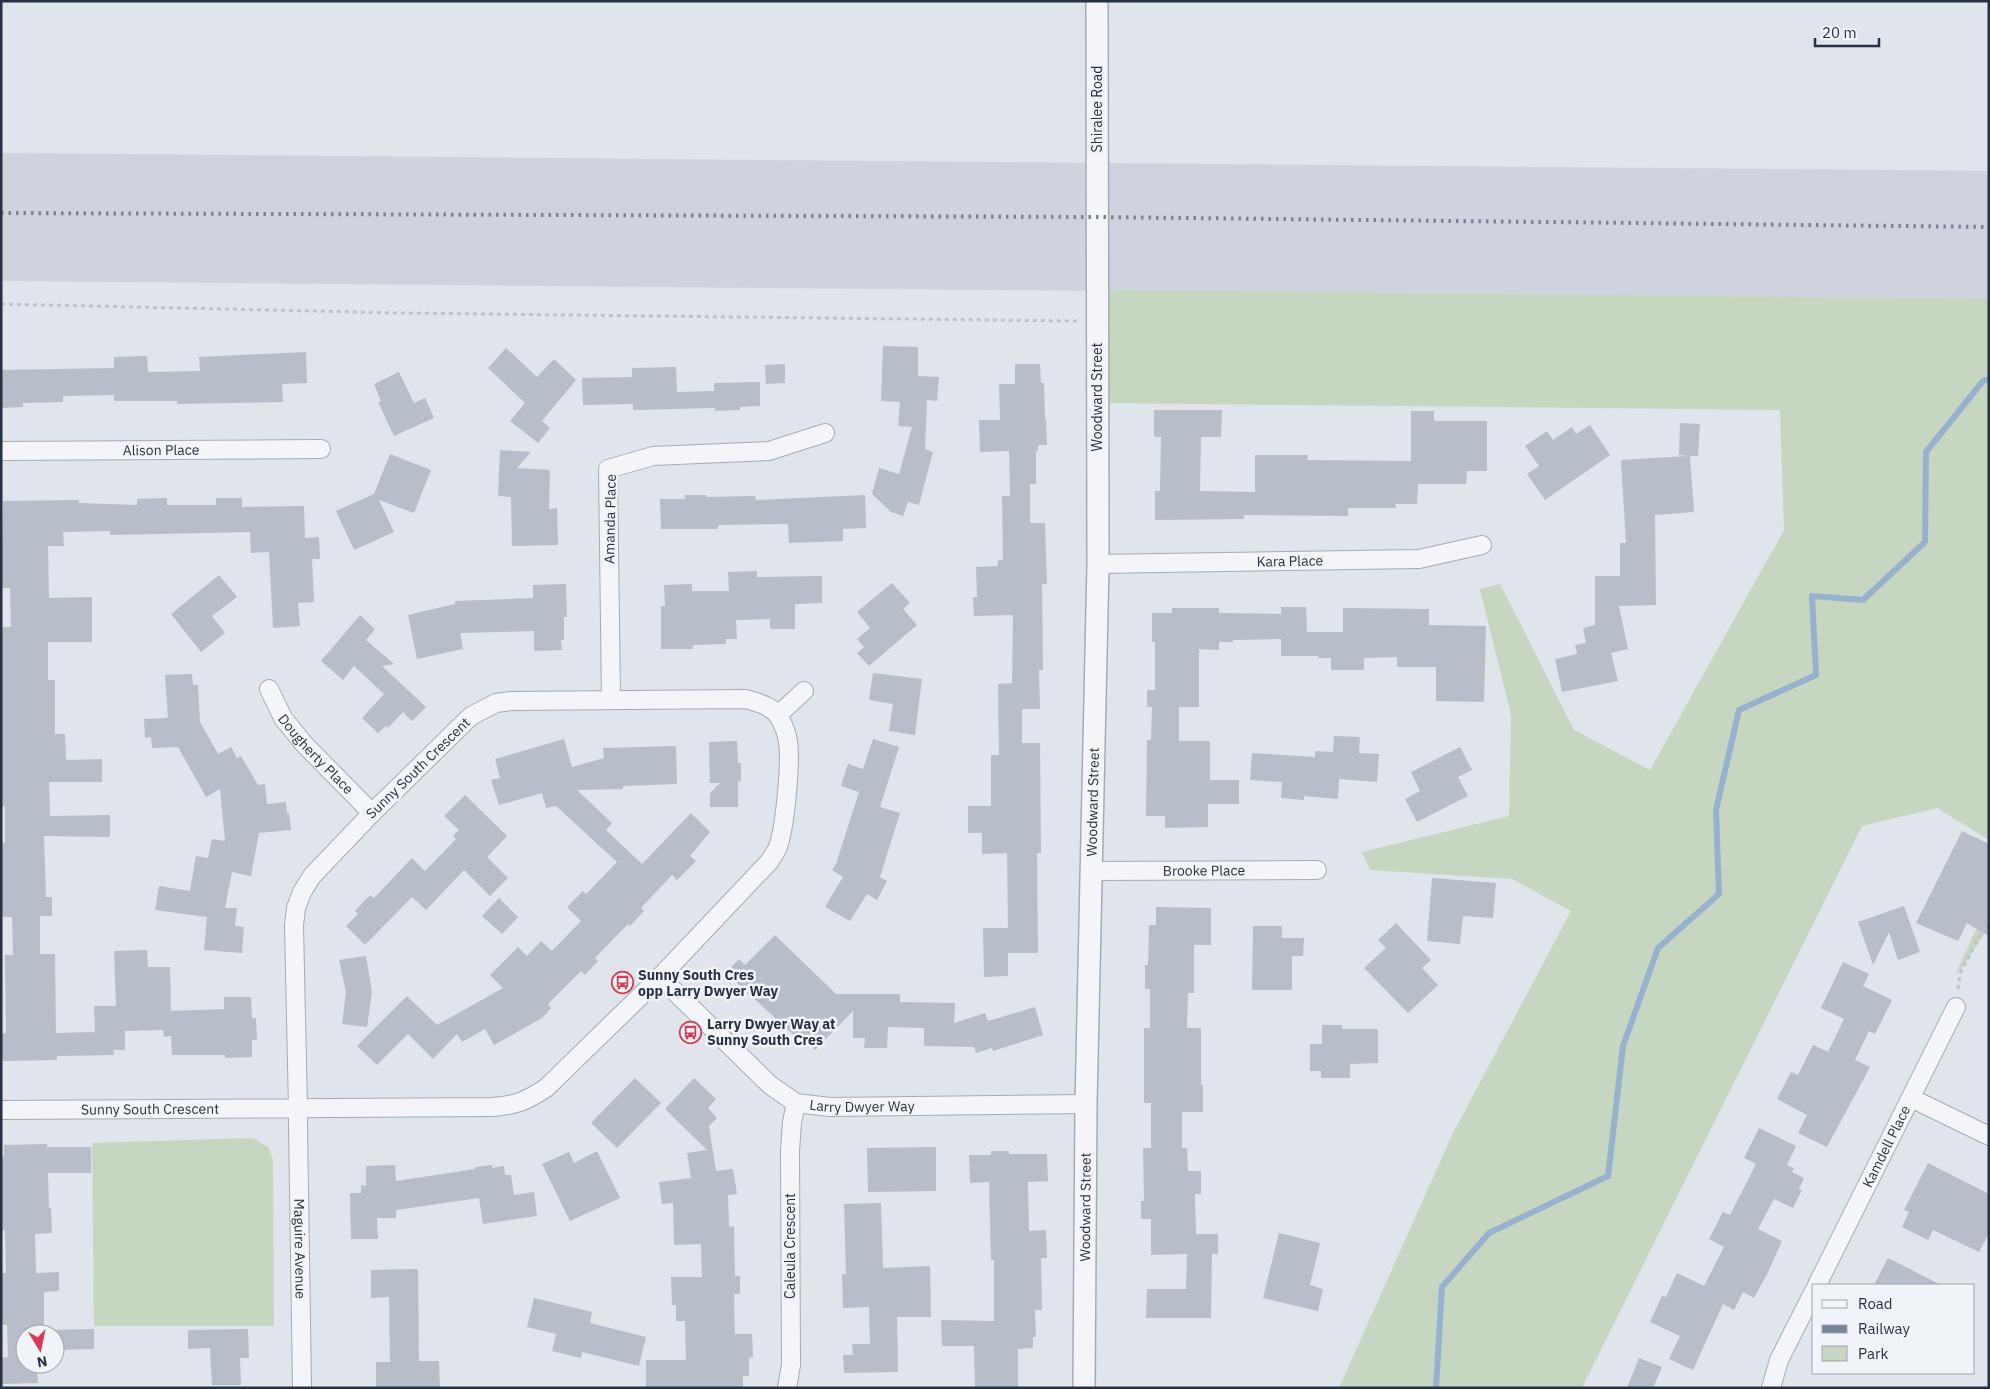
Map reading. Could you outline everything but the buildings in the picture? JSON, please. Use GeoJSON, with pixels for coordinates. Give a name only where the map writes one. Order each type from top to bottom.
{"type":"FeatureCollection","features":[{"type":"Feature","properties":{"kind":"street","name":"Shiralee Road"},"geometry":{"type":"LineString","coordinates":[[1097,1],[1097,217]]}},
{"type":"Feature","properties":{"kind":"street","name":"Woodward Street"},"geometry":{"type":"LineString","coordinates":[[1084,1388],[1086,1104],[1098,564],[1097,217]]}},
{"type":"Feature","properties":{"kind":"street","name":"Amanda Place"},"geometry":{"type":"LineString","coordinates":[[611,700],[608,469],[653,456],[769,451],[825,432]]}},
{"type":"Feature","properties":{"kind":"street","name":"Alison Place"},"geometry":{"type":"LineString","coordinates":[[1,451],[321,449]]}},
{"type":"Feature","properties":{"kind":"street","name":"Kara Place"},"geometry":{"type":"LineString","coordinates":[[1098,564],[1419,560],[1482,546]]}},
{"type":"Feature","properties":{"kind":"street","name":"Dougherty Place"},"geometry":{"type":"LineString","coordinates":[[269,689],[283,718],[304,744],[372,813]]}},
{"type":"Feature","properties":{"kind":"street"},"geometry":{"type":"LineString","coordinates":[[778,715],[804,690]]}},
{"type":"Feature","properties":{"kind":"street","name":"Sunny South Crescent"},"geometry":{"type":"LineString","coordinates":[[1,1110],[298,1109],[493,1107],[513,1106],[529,1099],[546,1088],[660,977],[769,862],[778,848],[782,832],[789,769],[788,743],[785,728],[778,715],[766,705],[746,699],[511,701],[496,703],[471,716],[372,813],[312,876],[302,892],[296,908],[294,925],[298,1109]]}},
{"type":"Feature","properties":{"kind":"street","name":"Brooke Place"},"geometry":{"type":"LineString","coordinates":[[1092,871],[1316,870]]}},
{"type":"Feature","properties":{"kind":"street","name":"Larry Dwyer Way"},"geometry":{"type":"LineString","coordinates":[[660,977],[770,1085],[796,1103],[830,1107],[1086,1104]]}},
{"type":"Feature","properties":{"kind":"street","name":"Kamdell Place"},"geometry":{"type":"LineString","coordinates":[[1818,1284],[1956,1007]]}},
{"type":"Feature","properties":{"kind":"street"},"geometry":{"type":"LineString","coordinates":[[1911,1098],[1989,1136]]}},
{"type":"Feature","properties":{"kind":"street","name":"Caleula Crescent"},"geometry":{"type":"LineString","coordinates":[[787,1388],[791,1365],[790,1151],[792,1122],[796,1103]]}},
{"type":"Feature","properties":{"kind":"street","name":"Maguire Avenue"},"geometry":{"type":"LineString","coordinates":[[298,1109],[302,1388]]}},
{"type":"Feature","properties":{"kind":"street"},"geometry":{"type":"LineString","coordinates":[[1771,1388],[1779,1360],[1812,1295]]}},
{"type":"Feature","properties":{"kind":"path"},"geometry":{"type":"LineString","coordinates":[[1,304],[391,312],[1097,321]]}},
{"type":"Feature","properties":{"kind":"path"},"geometry":{"type":"LineString","coordinates":[[1956,1007],[1960,974],[1989,918]]}},
{"type":"Feature","properties":{"kind":"shaded area"},"geometry":{"type":"Polygon","coordinates":[[[1,153],[1989,171],[1989,299],[1,281],[1,153]]]}},
{"type":"Feature","properties":{"kind":"green space"},"geometry":{"type":"Polygon","coordinates":[[[1109,290],[1989,299],[1989,840],[1937,808],[1862,826],[1582,1388],[1339,1388],[1452,1135],[1571,911],[1512,879],[1370,870],[1362,852],[1509,816],[1511,715],[1480,589],[1500,584],[1574,730],[1650,770],[1784,530],[1780,410],[1107,403],[1109,290]]]}},
{"type":"Feature","properties":{"kind":"green space"},"geometry":{"type":"Polygon","coordinates":[[[1989,901],[1989,926],[1959,973],[1956,973],[1989,901]]]}},
{"type":"Feature","properties":{"kind":"green space"},"geometry":{"type":"Polygon","coordinates":[[[253,1138],[268,1147],[273,1160],[274,1326],[94,1326],[92,1143],[253,1138]]]}},
{"type":"Feature","properties":{"kind":"waterway"},"geometry":{"type":"LineString","coordinates":[[1436,1388],[1442,1287],[1489,1233],[1608,1176],[1623,1046],[1658,948],[1719,894],[1716,810],[1739,710],[1816,675],[1812,596],[1863,600],[1925,542],[1926,452],[1983,381],[1989,379]]}},
{"type":"Feature","properties":{"kind":"railway"},"geometry":{"type":"LineString","coordinates":[[1,213],[1097,217],[1989,227]]}},
{"type":"Feature","properties":{"kind":"place","name":"Sunny South Cres opp Larry Dwyer Way"},"geometry":{"type":"Point","coordinates":[622,983]}},
{"type":"Feature","properties":{"kind":"place","name":"Larry Dwyer Way at Sunny South Cres"},"geometry":{"type":"Point","coordinates":[691,1032]}}]}
